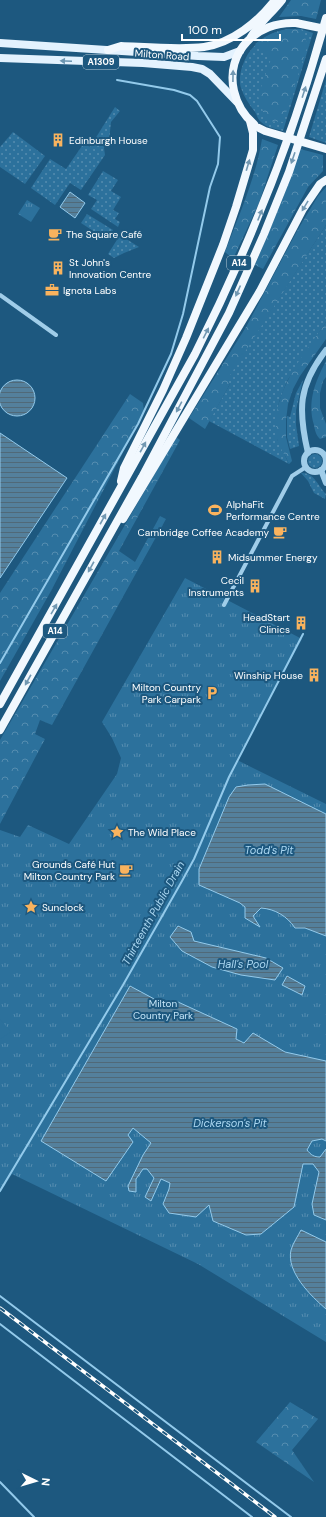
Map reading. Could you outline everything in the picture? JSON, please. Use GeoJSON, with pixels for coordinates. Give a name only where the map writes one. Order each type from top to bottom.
{"type":"FeatureCollection","features":[{"type":"Feature","properties":{"kind":"highway"},"geometry":{"type":"LineString","coordinates":[[108,50],[121,46],[205,47],[233,37],[259,18],[275,0]]}},
{"type":"Feature","properties":{"kind":"highway"},"geometry":{"type":"LineString","coordinates":[[282,0],[272,13],[256,28],[240,51],[234,63],[232,74],[237,102],[250,121],[259,128],[326,149]]}},
{"type":"Feature","properties":{"kind":"highway","name":"A14"},"geometry":{"type":"LineString","coordinates":[[0,704],[195,354],[219,307],[255,228],[278,168],[314,64],[326,18]]}},
{"type":"Feature","properties":{"kind":"highway"},"geometry":{"type":"LineString","coordinates":[[249,39],[274,25],[296,23],[326,29]]}},
{"type":"Feature","properties":{"kind":"highway","name":"A14"},"geometry":{"type":"LineString","coordinates":[[0,730],[142,477],[205,359],[245,277],[264,234],[288,172],[326,59]]}},
{"type":"Feature","properties":{"kind":"highway","name":"A14"},"geometry":{"type":"LineString","coordinates":[[118,493],[124,468],[163,390],[186,338],[223,245],[253,150],[253,133],[250,121]]}},
{"type":"Feature","properties":{"kind":"highway","name":"A14"},"geometry":{"type":"LineString","coordinates":[[110,532],[129,511],[260,291],[303,209],[317,188],[326,180]]}},
{"type":"Feature","properties":{"kind":"main road","name":"Milton Road"},"geometry":{"type":"LineString","coordinates":[[0,43],[224,57],[240,51]]}},
{"type":"Feature","properties":{"kind":"main road","name":"Milton Road"},"geometry":{"type":"LineString","coordinates":[[0,58],[151,63],[192,67],[202,69],[210,74],[237,102]]}},
{"type":"Feature","properties":{"kind":"street"},"geometry":{"type":"LineString","coordinates":[[0,295],[56,335]]}},
{"type":"Feature","properties":{"kind":"street"},"geometry":{"type":"LineString","coordinates":[[308,453],[301,417],[302,401],[311,373],[326,350]]}},
{"type":"Feature","properties":{"kind":"street"},"geometry":{"type":"LineString","coordinates":[[312,450],[322,452],[325,456],[326,464],[321,470],[313,472],[306,467],[304,459],[312,450]]}},
{"type":"Feature","properties":{"kind":"street"},"geometry":{"type":"LineString","coordinates":[[224,605],[292,476],[306,467]]}},
{"type":"Feature","properties":{"kind":"street"},"geometry":{"type":"LineString","coordinates":[[321,470],[326,483]]}},
{"type":"Feature","properties":{"kind":"green space"},"geometry":{"type":"Polygon","coordinates":[[[291,0],[321,0],[316,19],[301,16],[279,17],[291,0]]]}},
{"type":"Feature","properties":{"kind":"green space"},"geometry":{"type":"Polygon","coordinates":[[[288,29],[301,29],[313,33],[283,131],[269,127],[258,119],[240,86],[240,78],[241,69],[245,59],[254,46],[266,37],[288,29]]]}},
{"type":"Feature","properties":{"kind":"green space"},"geometry":{"type":"Polygon","coordinates":[[[288,29],[301,29],[308,44],[283,122],[266,121],[258,96],[271,59],[255,44],[270,34],[288,29]]]}},
{"type":"Feature","properties":{"kind":"green space"},"geometry":{"type":"Polygon","coordinates":[[[326,80],[326,143],[309,137],[326,80]]]}},
{"type":"Feature","properties":{"kind":"green space"},"geometry":{"type":"Polygon","coordinates":[[[115,107],[120,111],[111,122],[109,141],[104,148],[105,155],[81,190],[70,183],[55,205],[31,188],[50,159],[66,169],[84,143],[90,147],[115,107]]]}},
{"type":"Feature","properties":{"kind":"green space"},"geometry":{"type":"Polygon","coordinates":[[[13,132],[45,156],[25,184],[0,167],[0,147],[13,132]]]}},
{"type":"Feature","properties":{"kind":"green space"},"geometry":{"type":"Polygon","coordinates":[[[262,139],[278,145],[259,203],[233,259],[225,252],[256,167],[262,139]]]}},
{"type":"Feature","properties":{"kind":"green space"},"geometry":{"type":"Polygon","coordinates":[[[300,149],[323,155],[323,171],[308,187],[263,269],[255,265],[283,198],[300,149]]]}},
{"type":"Feature","properties":{"kind":"green space"},"geometry":{"type":"Polygon","coordinates":[[[103,171],[118,180],[111,191],[121,197],[113,210],[119,213],[115,219],[120,222],[118,227],[91,209],[97,200],[88,195],[103,171]]]}},
{"type":"Feature","properties":{"kind":"green space"},"geometry":{"type":"Polygon","coordinates":[[[326,187],[326,225],[227,380],[230,384],[205,429],[189,418],[246,327],[297,231],[318,196],[326,187]]]}},
{"type":"Feature","properties":{"kind":"green space"},"geometry":{"type":"Polygon","coordinates":[[[27,200],[40,208],[31,222],[18,214],[27,200]]]}},
{"type":"Feature","properties":{"kind":"green space"},"geometry":{"type":"Polygon","coordinates":[[[87,214],[113,230],[107,240],[81,223],[87,214]]]}},
{"type":"Feature","properties":{"kind":"green space"},"geometry":{"type":"Polygon","coordinates":[[[326,225],[326,322],[287,381],[279,402],[277,439],[289,464],[209,421],[230,384],[226,380],[326,225]]]}},
{"type":"Feature","properties":{"kind":"green space"},"geometry":{"type":"Polygon","coordinates":[[[120,235],[139,247],[114,258],[108,254],[120,235]]]}},
{"type":"Feature","properties":{"kind":"green space"},"geometry":{"type":"Polygon","coordinates":[[[326,322],[326,339],[300,376],[293,389],[288,404],[286,437],[292,461],[289,464],[277,439],[276,422],[278,407],[290,376],[326,322]]]}},
{"type":"Feature","properties":{"kind":"green space"},"geometry":{"type":"Polygon","coordinates":[[[326,361],[326,377],[323,381],[320,393],[320,408],[326,424],[326,437],[320,439],[316,433],[311,408],[313,392],[326,361]]]}},
{"type":"Feature","properties":{"kind":"green space"},"geometry":{"type":"Polygon","coordinates":[[[303,380],[296,410],[296,425],[299,446],[290,449],[287,437],[287,416],[290,417],[296,393],[303,380]]]}},
{"type":"Feature","properties":{"kind":"green space"},"geometry":{"type":"Polygon","coordinates":[[[130,394],[143,403],[144,412],[51,591],[0,681],[0,593],[130,394]]]}},
{"type":"Feature","properties":{"kind":"green space"},"geometry":{"type":"Polygon","coordinates":[[[176,437],[180,440],[119,551],[135,562],[160,516],[166,519],[52,725],[40,720],[35,734],[45,739],[0,824],[0,740],[176,437]]]}},
{"type":"Feature","properties":{"kind":"green space"},"geometry":{"type":"Polygon","coordinates":[[[315,454],[320,456],[322,461],[320,466],[315,468],[310,466],[308,461],[310,456],[315,454]]]}},
{"type":"Feature","properties":{"kind":"green space"},"geometry":{"type":"Polygon","coordinates":[[[301,473],[305,473],[313,477],[326,494],[325,499],[314,493],[308,481],[301,473]]]}},
{"type":"Feature","properties":{"kind":"green space","name":"Milton Country Park"},"geometry":{"type":"Polygon","coordinates":[[[185,578],[302,639],[237,760],[326,804],[326,1342],[198,1264],[12,1174],[0,1193],[0,830],[20,837],[28,825],[69,844],[117,774],[121,758],[112,738],[102,722],[185,578]]]}},
{"type":"Feature","properties":{"kind":"green space"},"geometry":{"type":"Polygon","coordinates":[[[0,1019],[11,1032],[0,1039],[0,1019]]]}},
{"type":"Feature","properties":{"kind":"green space"},"geometry":{"type":"Polygon","coordinates":[[[290,1402],[318,1419],[292,1450],[314,1482],[256,1442],[290,1402]]]}},
{"type":"Feature","properties":{"kind":"water"},"geometry":{"type":"Polygon","coordinates":[[[70,192],[85,203],[75,218],[60,207],[70,192]]]}},
{"type":"Feature","properties":{"kind":"water"},"geometry":{"type":"Polygon","coordinates":[[[20,380],[30,385],[34,391],[34,405],[30,411],[24,415],[14,416],[4,411],[0,405],[-1,395],[4,385],[10,381],[20,380]]]}},
{"type":"Feature","properties":{"kind":"water"},"geometry":{"type":"Polygon","coordinates":[[[0,433],[67,478],[0,578],[0,433]]]}},
{"type":"Feature","properties":{"kind":"water","name":"Todd's Pit"},"geometry":{"type":"Polygon","coordinates":[[[265,784],[326,814],[326,936],[305,928],[295,928],[280,914],[261,908],[253,916],[260,927],[245,918],[245,907],[240,903],[199,885],[199,869],[229,797],[236,787],[265,784]]]}},
{"type":"Feature","properties":{"kind":"water","name":"Hall's Pool"},"geometry":{"type":"Polygon","coordinates":[[[178,926],[191,932],[194,941],[266,958],[283,968],[275,980],[241,975],[212,967],[182,951],[170,937],[178,926]]]}},
{"type":"Feature","properties":{"kind":"water"},"geometry":{"type":"Polygon","coordinates":[[[287,976],[305,986],[302,995],[282,985],[287,976]]]}},
{"type":"Feature","properties":{"kind":"water","name":"Dickerson's Pit"},"geometry":{"type":"Polygon","coordinates":[[[130,986],[158,1001],[178,1002],[237,1029],[236,1039],[244,1043],[253,1033],[285,1052],[326,1061],[326,1141],[322,1139],[312,1141],[307,1150],[316,1157],[320,1157],[326,1149],[326,1220],[314,1215],[312,1204],[319,1172],[313,1164],[303,1164],[294,1207],[261,1234],[246,1235],[213,1221],[209,1205],[196,1217],[169,1213],[163,1204],[170,1183],[161,1179],[151,1201],[145,1197],[154,1178],[147,1169],[143,1169],[136,1179],[136,1192],[129,1191],[128,1186],[143,1155],[151,1143],[133,1128],[128,1135],[133,1142],[106,1181],[41,1141],[130,986]]]}},
{"type":"Feature","properties":{"kind":"water"},"geometry":{"type":"Polygon","coordinates":[[[301,1230],[326,1242],[326,1309],[301,1283],[292,1267],[290,1258],[291,1250],[301,1230]]]}},
{"type":"Feature","properties":{"kind":"waterway"},"geometry":{"type":"LineString","coordinates":[[0,663],[138,424],[171,354],[183,314],[210,187],[218,164],[220,137],[197,101],[190,95],[174,90],[117,80]]}},
{"type":"Feature","properties":{"kind":"waterway","name":"Thirteenth Public Drain"},"geometry":{"type":"LineString","coordinates":[[0,1191],[123,985],[194,859],[229,777],[303,634]]}},
{"type":"Feature","properties":{"kind":"waterway"},"geometry":{"type":"LineString","coordinates":[[0,1296],[291,1517]]}},
{"type":"Feature","properties":{"kind":"waterway"},"geometry":{"type":"LineString","coordinates":[[0,1324],[252,1517]]}},
{"type":"Feature","properties":{"kind":"waterway"},"geometry":{"type":"LineString","coordinates":[[0,1482],[34,1517]]}},
{"type":"Feature","properties":{"kind":"railway"},"geometry":{"type":"LineString","coordinates":[[0,1308],[275,1517]]}},
{"type":"Feature","properties":{"kind":"place","name":"Edinburgh House"},"geometry":{"type":"Point","coordinates":[58,140]}},
{"type":"Feature","properties":{"kind":"place","name":"The Square Café"},"geometry":{"type":"Point","coordinates":[55,234]}},
{"type":"Feature","properties":{"kind":"place","name":"St John's Innovation Centre"},"geometry":{"type":"Point","coordinates":[58,268]}},
{"type":"Feature","properties":{"kind":"place","name":"Ignota Labs"},"geometry":{"type":"Point","coordinates":[52,290]}},
{"type":"Feature","properties":{"kind":"place","name":"AlphaFit Performance Centre"},"geometry":{"type":"Point","coordinates":[215,510]}},
{"type":"Feature","properties":{"kind":"place","name":"Cambridge Coffee Academy"},"geometry":{"type":"Point","coordinates":[280,532]}},
{"type":"Feature","properties":{"kind":"place","name":"Midsummer Energy"},"geometry":{"type":"Point","coordinates":[217,557]}},
{"type":"Feature","properties":{"kind":"place","name":"Cecil Instruments"},"geometry":{"type":"Point","coordinates":[255,586]}},
{"type":"Feature","properties":{"kind":"place","name":"HeadStart Clinics"},"geometry":{"type":"Point","coordinates":[301,623]}},
{"type":"Feature","properties":{"kind":"place","name":"Winship House"},"geometry":{"type":"Point","coordinates":[314,675]}},
{"type":"Feature","properties":{"kind":"place","name":"Milton Country Park Carpark"},"geometry":{"type":"Point","coordinates":[212,693]}},
{"type":"Feature","properties":{"kind":"place","name":"The Wild Place"},"geometry":{"type":"Point","coordinates":[117,832]}},
{"type":"Feature","properties":{"kind":"place","name":"Grounds Café Hut Milton Country Park"},"geometry":{"type":"Point","coordinates":[126,870]}},
{"type":"Feature","properties":{"kind":"place","name":"Sunclock"},"geometry":{"type":"Point","coordinates":[31,907]}}]}
